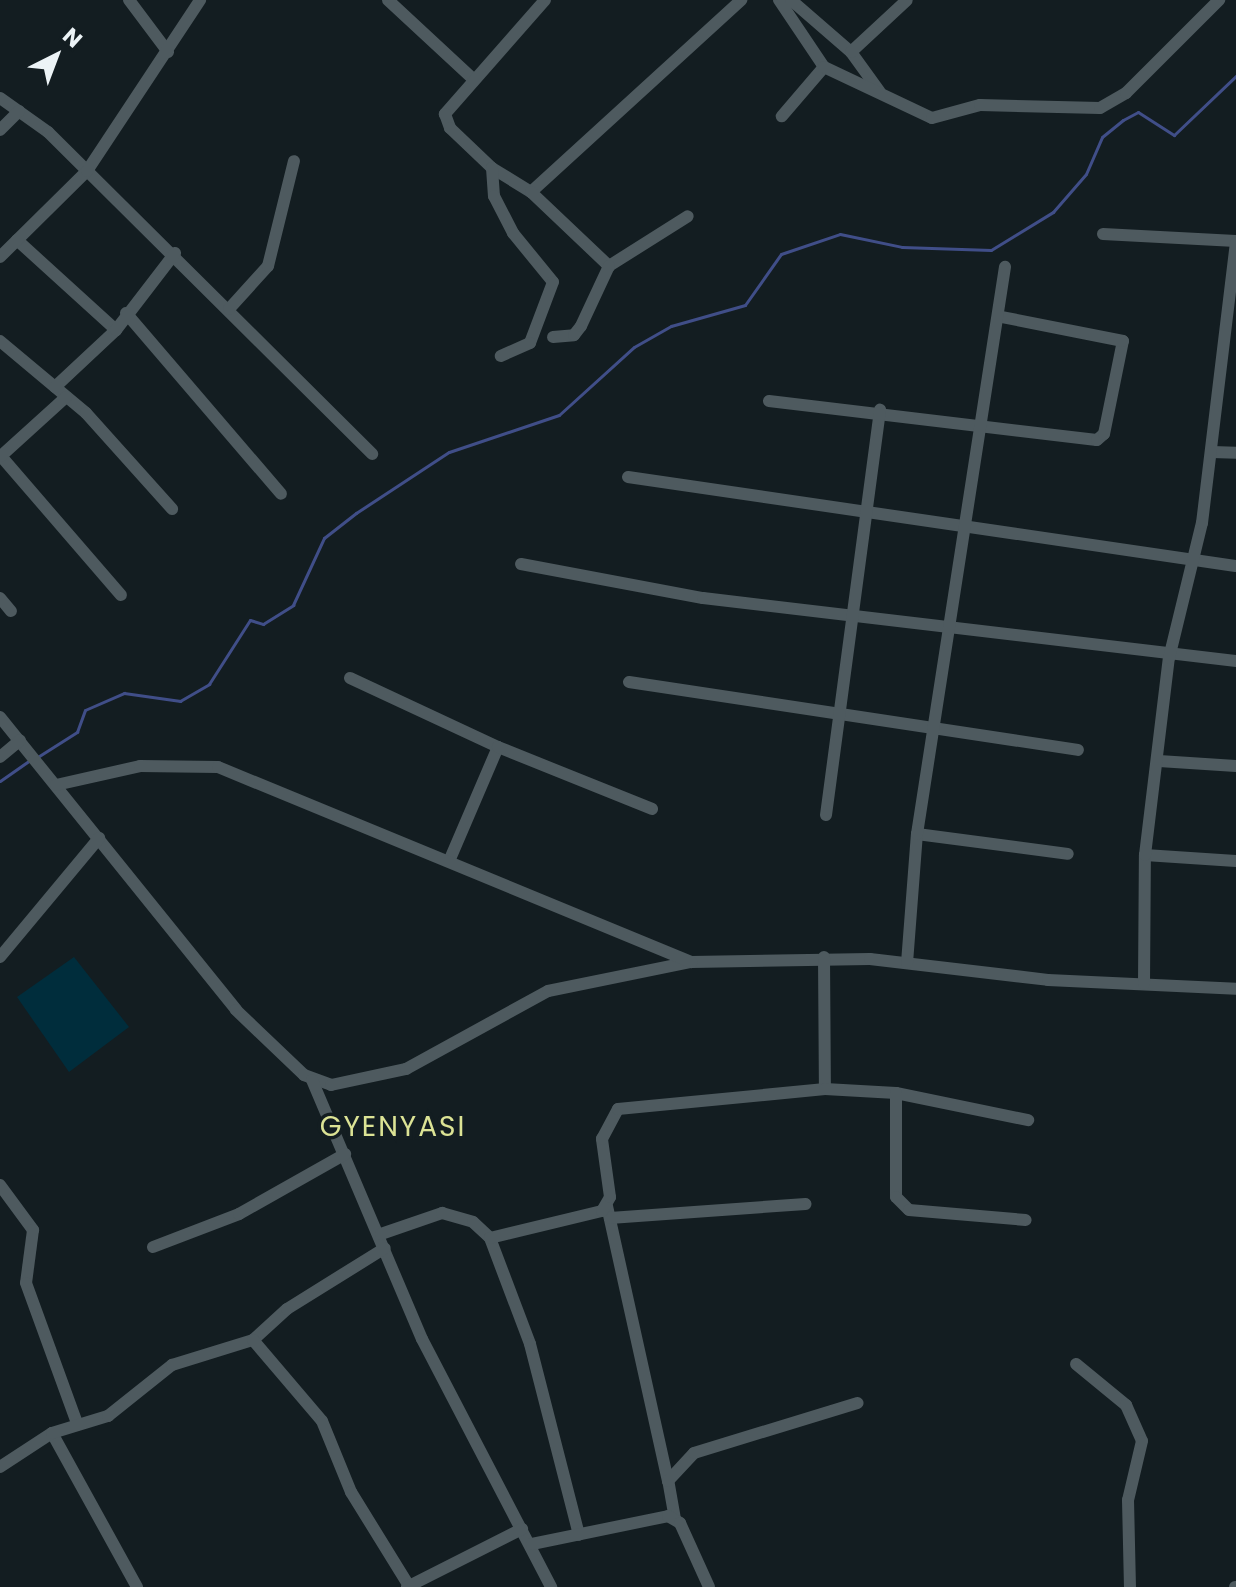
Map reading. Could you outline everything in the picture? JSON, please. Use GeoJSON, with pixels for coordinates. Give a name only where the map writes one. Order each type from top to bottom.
{"type":"FeatureCollection","features":[{"type":"Feature","properties":{"kind":"street"},"geometry":{"type":"LineString","coordinates":[[129,0],[168,52]]}},
{"type":"Feature","properties":{"kind":"street"},"geometry":{"type":"LineString","coordinates":[[0,257],[87,171],[200,0]]}},
{"type":"Feature","properties":{"kind":"street"},"geometry":{"type":"LineString","coordinates":[[388,0],[473,79]]}},
{"type":"Feature","properties":{"kind":"street"},"geometry":{"type":"LineString","coordinates":[[545,0],[473,79],[446,120],[492,168],[531,192],[609,266]]}},
{"type":"Feature","properties":{"kind":"street"},"geometry":{"type":"LineString","coordinates":[[531,192],[741,0]]}},
{"type":"Feature","properties":{"kind":"street"},"geometry":{"type":"LineString","coordinates":[[851,52],[907,0]]}},
{"type":"Feature","properties":{"kind":"street"},"geometry":{"type":"LineString","coordinates":[[780,1],[824,67],[932,118],[980,105],[1100,108],[1126,93],[1219,0]]}},
{"type":"Feature","properties":{"kind":"street"},"geometry":{"type":"LineString","coordinates":[[780,1],[802,9],[851,52],[880,92]]}},
{"type":"Feature","properties":{"kind":"street"},"geometry":{"type":"LineString","coordinates":[[782,116],[824,67]]}},
{"type":"Feature","properties":{"kind":"street"},"geometry":{"type":"LineString","coordinates":[[0,98],[87,171],[175,253],[372,454]]}},
{"type":"Feature","properties":{"kind":"street"},"geometry":{"type":"LineString","coordinates":[[0,130],[19,111]]}},
{"type":"Feature","properties":{"kind":"street"},"geometry":{"type":"LineString","coordinates":[[229,309],[268,266],[294,161]]}},
{"type":"Feature","properties":{"kind":"street"},"geometry":{"type":"LineString","coordinates":[[492,168],[490,185],[507,221],[553,282],[530,343],[501,356]]}},
{"type":"Feature","properties":{"kind":"street"},"geometry":{"type":"LineString","coordinates":[[553,337],[574,335],[609,266],[688,216]]}},
{"type":"Feature","properties":{"kind":"street"},"geometry":{"type":"LineString","coordinates":[[1103,234],[1236,242],[1212,452],[1169,658],[1159,761],[1145,855],[1144,984]]}},
{"type":"Feature","properties":{"kind":"street"},"geometry":{"type":"LineString","coordinates":[[17,240],[116,330]]}},
{"type":"Feature","properties":{"kind":"street"},"geometry":{"type":"LineString","coordinates":[[55,387],[116,330],[126,313],[175,253]]}},
{"type":"Feature","properties":{"kind":"street"},"geometry":{"type":"LineString","coordinates":[[907,963],[917,834],[936,731],[961,523],[977,427],[1002,317],[1005,267]]}},
{"type":"Feature","properties":{"kind":"street"},"geometry":{"type":"LineString","coordinates":[[126,313],[281,494]]}},
{"type":"Feature","properties":{"kind":"street"},"geometry":{"type":"LineString","coordinates":[[769,401],[880,410],[977,427],[1097,440],[1108,426],[1123,341],[1002,317]]}},
{"type":"Feature","properties":{"kind":"street"},"geometry":{"type":"LineString","coordinates":[[0,341],[66,397],[172,509]]}},
{"type":"Feature","properties":{"kind":"street"},"geometry":{"type":"LineString","coordinates":[[1222,348],[1236,348]]}},
{"type":"Feature","properties":{"kind":"street"},"geometry":{"type":"LineString","coordinates":[[66,397],[0,455],[121,595]]}},
{"type":"Feature","properties":{"kind":"street"},"geometry":{"type":"LineString","coordinates":[[826,815],[849,615],[880,410]]}},
{"type":"Feature","properties":{"kind":"street"},"geometry":{"type":"LineString","coordinates":[[1212,452],[1236,453]]}},
{"type":"Feature","properties":{"kind":"street"},"geometry":{"type":"LineString","coordinates":[[628,477],[961,523],[1236,566]]}},
{"type":"Feature","properties":{"kind":"street"},"geometry":{"type":"LineString","coordinates":[[521,564],[946,629],[1169,658],[1236,661]]}},
{"type":"Feature","properties":{"kind":"street"},"geometry":{"type":"LineString","coordinates":[[0,598],[11,611]]}},
{"type":"Feature","properties":{"kind":"street"},"geometry":{"type":"LineString","coordinates":[[350,678],[498,747],[652,809]]}},
{"type":"Feature","properties":{"kind":"street"},"geometry":{"type":"LineString","coordinates":[[629,682],[836,717],[1078,750]]}},
{"type":"Feature","properties":{"kind":"street"},"geometry":{"type":"LineString","coordinates":[[0,717],[40,763],[215,987],[312,1080],[381,1234],[422,1339],[532,1544],[551,1587]]}},
{"type":"Feature","properties":{"kind":"street"},"geometry":{"type":"LineString","coordinates":[[0,757],[20,740]]}},
{"type":"Feature","properties":{"kind":"street"},"geometry":{"type":"LineString","coordinates":[[450,859],[498,747]]}},
{"type":"Feature","properties":{"kind":"street"},"geometry":{"type":"LineString","coordinates":[[1159,761],[1236,766]]}},
{"type":"Feature","properties":{"kind":"street"},"geometry":{"type":"LineString","coordinates":[[56,785],[140,766],[218,767],[450,859],[691,962]]}},
{"type":"Feature","properties":{"kind":"street"},"geometry":{"type":"LineString","coordinates":[[917,834],[1068,854]]}},
{"type":"Feature","properties":{"kind":"street"},"geometry":{"type":"LineString","coordinates":[[0,957],[99,838]]}},
{"type":"Feature","properties":{"kind":"street"},"geometry":{"type":"LineString","coordinates":[[1145,855],[1236,861]]}},
{"type":"Feature","properties":{"kind":"street"},"geometry":{"type":"LineString","coordinates":[[312,1080],[370,1081],[548,991],[691,962],[824,957],[1236,989]]}},
{"type":"Feature","properties":{"kind":"street"},"geometry":{"type":"LineString","coordinates":[[824,957],[825,1089]]}},
{"type":"Feature","properties":{"kind":"street"},"geometry":{"type":"LineString","coordinates":[[709,1587],[675,1519],[608,1212],[602,1139],[618,1109],[825,1089],[896,1093],[1028,1120]]}},
{"type":"Feature","properties":{"kind":"street"},"geometry":{"type":"LineString","coordinates":[[896,1093],[896,1197],[902,1204],[925,1214],[1026,1220]]}},
{"type":"Feature","properties":{"kind":"street"},"geometry":{"type":"LineString","coordinates":[[153,1247],[239,1214],[345,1154]]}},
{"type":"Feature","properties":{"kind":"street"},"geometry":{"type":"LineString","coordinates":[[0,1185],[33,1230],[26,1283],[77,1423]]}},
{"type":"Feature","properties":{"kind":"street"},"geometry":{"type":"LineString","coordinates":[[490,1238],[593,1218],[608,1212],[806,1204]]}},
{"type":"Feature","properties":{"kind":"street"},"geometry":{"type":"LineString","coordinates":[[381,1234],[442,1213],[473,1222],[490,1238],[530,1344],[579,1535]]}},
{"type":"Feature","properties":{"kind":"street"},"geometry":{"type":"LineString","coordinates":[[0,1467],[52,1433],[108,1416],[181,1361],[253,1340],[287,1309],[385,1248]]}},
{"type":"Feature","properties":{"kind":"street"},"geometry":{"type":"LineString","coordinates":[[253,1340],[322,1421],[351,1492],[408,1587],[522,1529]]}},
{"type":"Feature","properties":{"kind":"street"},"geometry":{"type":"LineString","coordinates":[[1076,1364],[1126,1405],[1142,1441],[1128,1500],[1130,1587]]}},
{"type":"Feature","properties":{"kind":"street"},"geometry":{"type":"LineString","coordinates":[[668,1481],[706,1446],[858,1403]]}},
{"type":"Feature","properties":{"kind":"street"},"geometry":{"type":"LineString","coordinates":[[52,1433],[137,1587]]}},
{"type":"Feature","properties":{"kind":"street"},"geometry":{"type":"LineString","coordinates":[[532,1544],[675,1519]]}},
{"type":"Feature","properties":{"kind":"shaded area"},"geometry":{"type":"Polygon","coordinates":[[[74,957],[129,1027],[69,1072],[17,997],[74,957]]]}},
{"type":"Feature","properties":{"kind":"waterway"},"geometry":{"type":"LineString","coordinates":[[36,758],[77,732],[85,710],[124,693],[180,701],[209,684],[250,620],[263,624],[293,605],[324,538],[356,513],[449,452],[559,415],[634,347],[671,326],[745,305],[781,254],[840,234],[902,247],[991,250],[1053,212],[1086,174],[1102,137],[1123,120],[1138,112],[1174,135],[1236,76]]}},
{"type":"Feature","properties":{"kind":"waterway"},"geometry":{"type":"LineString","coordinates":[[0,781],[29,761]]}},
{"type":"Feature","properties":{"kind":"district","name":"GYENYASI"},"geometry":{"type":"Point","coordinates":[393,1127]}}]}
